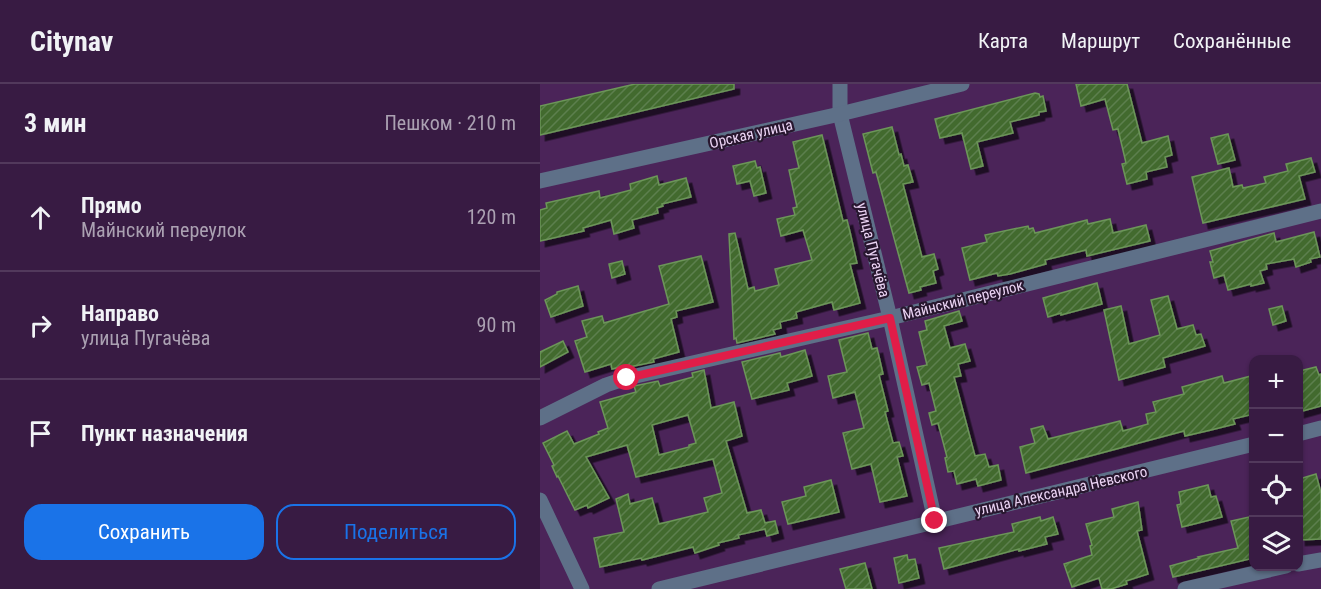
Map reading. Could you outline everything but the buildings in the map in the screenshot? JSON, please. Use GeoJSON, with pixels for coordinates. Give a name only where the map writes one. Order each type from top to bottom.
{"type":"FeatureCollection","features":[{"type":"Feature","properties":{"kind":"street","name":"улица Пугачёва"},"geometry":{"type":"LineString","coordinates":[[840,84],[840,114],[890,318],[935,521]]}},
{"type":"Feature","properties":{"kind":"street","name":"Орская улица"},"geometry":{"type":"LineString","coordinates":[[540,181],[840,114],[962,84]]}},
{"type":"Feature","properties":{"kind":"street","name":"Майнский переулок"},"geometry":{"type":"LineString","coordinates":[[540,418],[606,385],[627,378],[890,318],[1321,211]]}},
{"type":"Feature","properties":{"kind":"street"},"geometry":{"type":"LineString","coordinates":[[1303,433],[1321,428]]}},
{"type":"Feature","properties":{"kind":"street","name":"улица Александра Невского"},"geometry":{"type":"LineString","coordinates":[[659,589],[1249,445]]}},
{"type":"Feature","properties":{"kind":"street"},"geometry":{"type":"LineString","coordinates":[[540,500],[582,589]]}},
{"type":"Feature","properties":{"kind":"street"},"geometry":{"type":"LineString","coordinates":[[1303,563],[1321,560]]}},
{"type":"Feature","properties":{"kind":"street"},"geometry":{"type":"LineString","coordinates":[[1185,589],[1268,571]]}},
{"type":"Feature","properties":{"kind":"route"},"geometry":{"type":"LineString","coordinates":[[627,378],[890,318],[935,521]]}}]}
